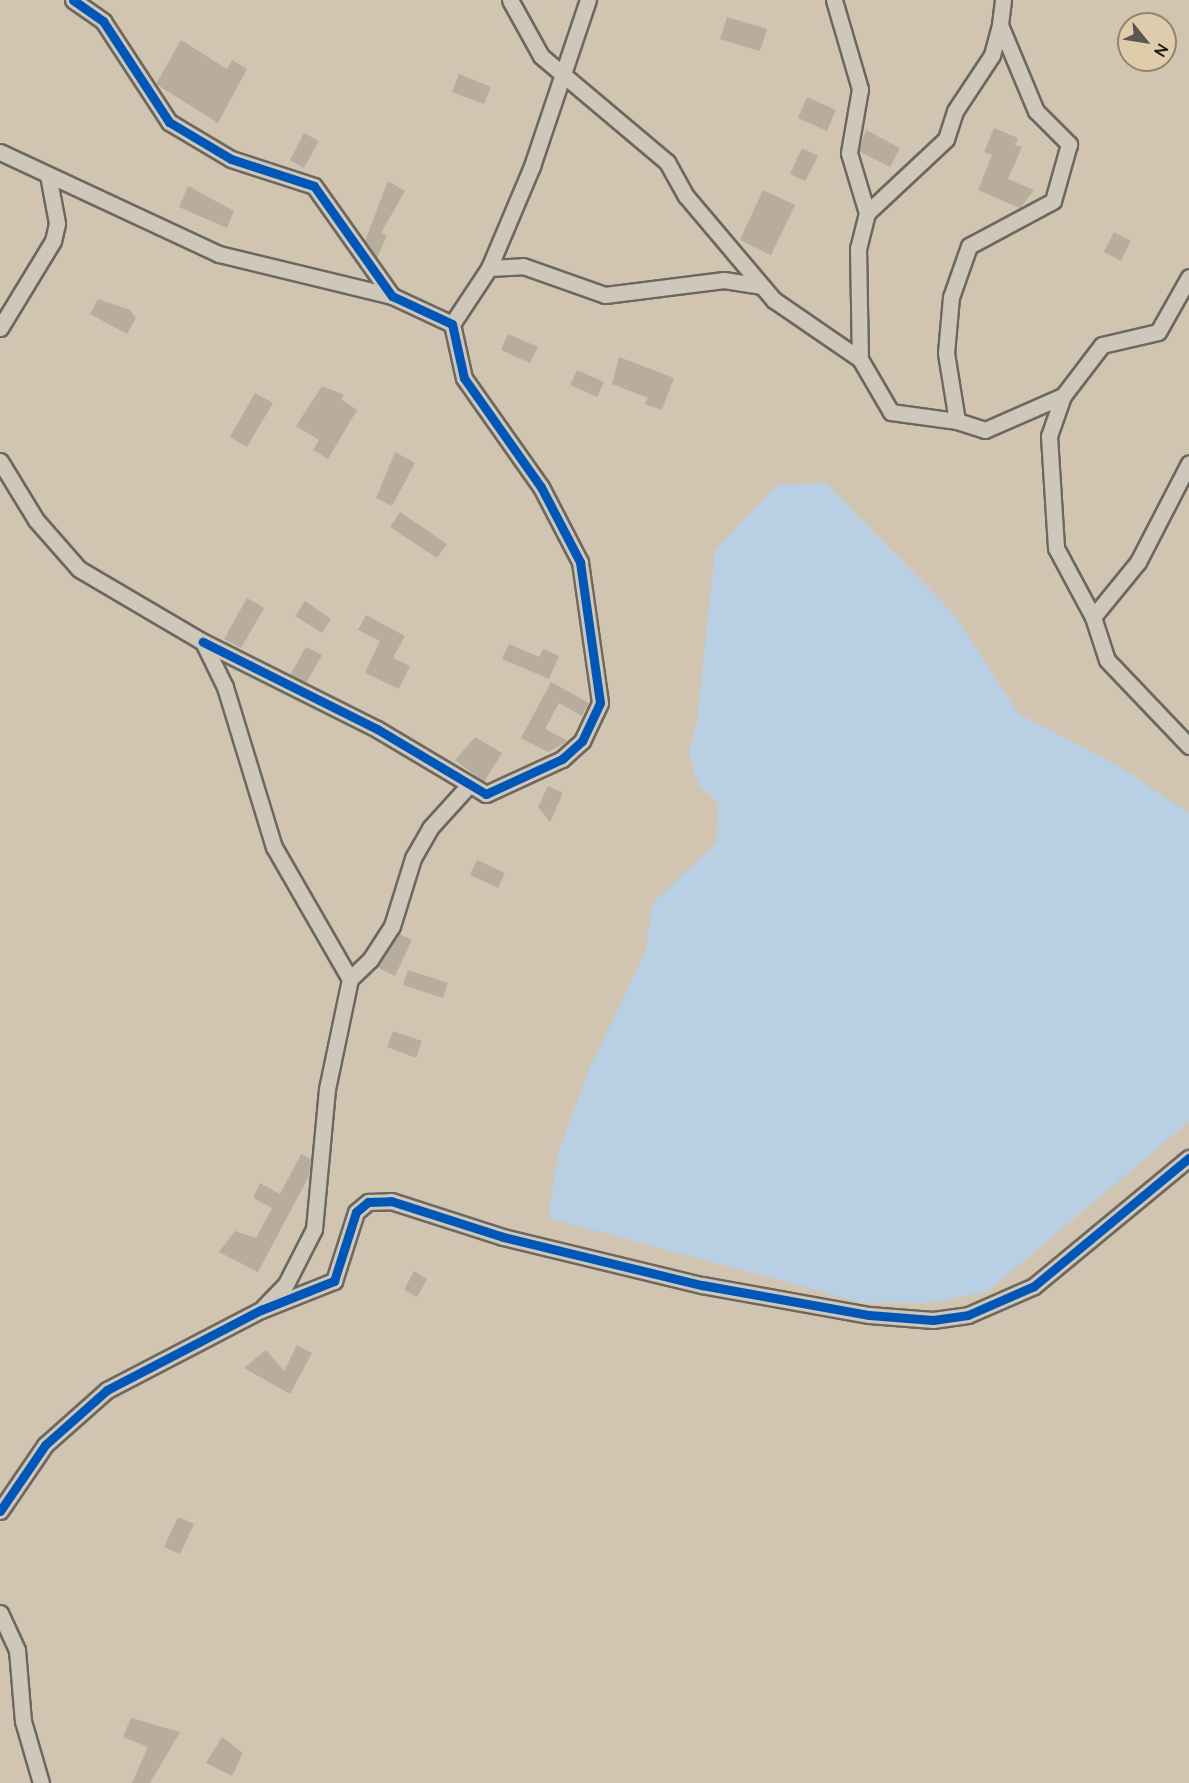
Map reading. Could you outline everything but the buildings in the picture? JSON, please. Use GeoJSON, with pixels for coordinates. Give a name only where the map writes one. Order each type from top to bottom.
{"type":"FeatureCollection","features":[{"type":"Feature","properties":{"kind":"street"},"geometry":{"type":"LineString","coordinates":[[73,0],[103,21],[169,122],[231,159],[314,186],[392,296]]}},
{"type":"Feature","properties":{"kind":"street"},"geometry":{"type":"LineString","coordinates":[[510,0],[541,56],[563,78],[640,135],[667,162],[686,196],[761,286],[860,359],[891,412],[957,421],[985,430],[1062,396]]}},
{"type":"Feature","properties":{"kind":"street"},"geometry":{"type":"LineString","coordinates":[[0,461],[36,520],[79,568],[202,642],[377,729],[469,785],[486,794],[561,759],[587,734],[600,704],[580,562],[541,487],[464,378],[452,324],[489,268],[563,78],[588,0]]}},
{"type":"Feature","properties":{"kind":"street"},"geometry":{"type":"LineString","coordinates":[[834,0],[860,89],[849,153],[867,213],[858,248],[860,359]]}},
{"type":"Feature","properties":{"kind":"street"},"geometry":{"type":"LineString","coordinates":[[867,213],[946,138],[955,111],[992,55],[1000,25],[1003,0]]}},
{"type":"Feature","properties":{"kind":"street"},"geometry":{"type":"LineString","coordinates":[[957,421],[946,353],[951,297],[969,246],[1053,201],[1069,144],[1036,111],[1000,25]]}},
{"type":"Feature","properties":{"kind":"street"},"geometry":{"type":"LineString","coordinates":[[0,152],[219,254],[392,296],[452,324]]}},
{"type":"Feature","properties":{"kind":"street"},"geometry":{"type":"LineString","coordinates":[[0,328],[53,241],[57,223],[48,175]]}},
{"type":"Feature","properties":{"kind":"street"},"geometry":{"type":"LineString","coordinates":[[489,268],[523,266],[605,295],[724,280],[761,286]]}},
{"type":"Feature","properties":{"kind":"street"},"geometry":{"type":"LineString","coordinates":[[1189,277],[1158,332],[1102,345],[1062,396],[1049,436],[1056,548],[1093,617],[1107,660],[1189,746]]}},
{"type":"Feature","properties":{"kind":"street"},"geometry":{"type":"LineString","coordinates":[[1093,617],[1138,562],[1189,463]]}},
{"type":"Feature","properties":{"kind":"street"},"geometry":{"type":"LineString","coordinates":[[202,642],[225,687],[274,847],[350,979]]}},
{"type":"Feature","properties":{"kind":"street"},"geometry":{"type":"LineString","coordinates":[[261,1310],[286,1284],[314,1229],[327,1089],[350,979],[370,960],[392,926],[413,858],[430,828],[469,785]]}},
{"type":"Feature","properties":{"kind":"street"},"geometry":{"type":"LineString","coordinates":[[0,1511],[45,1445],[107,1390],[261,1310],[334,1281],[356,1212],[368,1202],[391,1202],[503,1237],[702,1285],[868,1315],[933,1320],[968,1316],[1034,1287],[1189,1158]]}},
{"type":"Feature","properties":{"kind":"street"},"geometry":{"type":"LineString","coordinates":[[0,1613],[17,1650],[23,1721],[41,1783]]}},
{"type":"Feature","properties":{"kind":"water"},"geometry":{"type":"Polygon","coordinates":[[[826,483],[954,614],[1019,714],[1119,766],[1189,813],[1189,1122],[988,1291],[932,1303],[864,1303],[548,1218],[558,1153],[590,1067],[645,953],[653,903],[716,843],[718,804],[698,784],[689,753],[697,721],[715,550],[777,485],[826,483]]]}},
{"type":"Feature","properties":{"kind":"cycle path"},"geometry":{"type":"LineString","coordinates":[[73,0],[103,21],[169,122],[231,159],[314,186],[392,296],[452,324],[464,378],[541,487],[580,562],[600,703],[582,741],[562,759],[486,794],[377,729],[203,642]]}},
{"type":"Feature","properties":{"kind":"cycle path"},"geometry":{"type":"LineString","coordinates":[[0,1511],[45,1445],[107,1390],[261,1310],[334,1281],[356,1212],[368,1202],[391,1201],[503,1237],[702,1285],[869,1315],[933,1320],[968,1315],[1034,1286],[1189,1158]]}}]}
